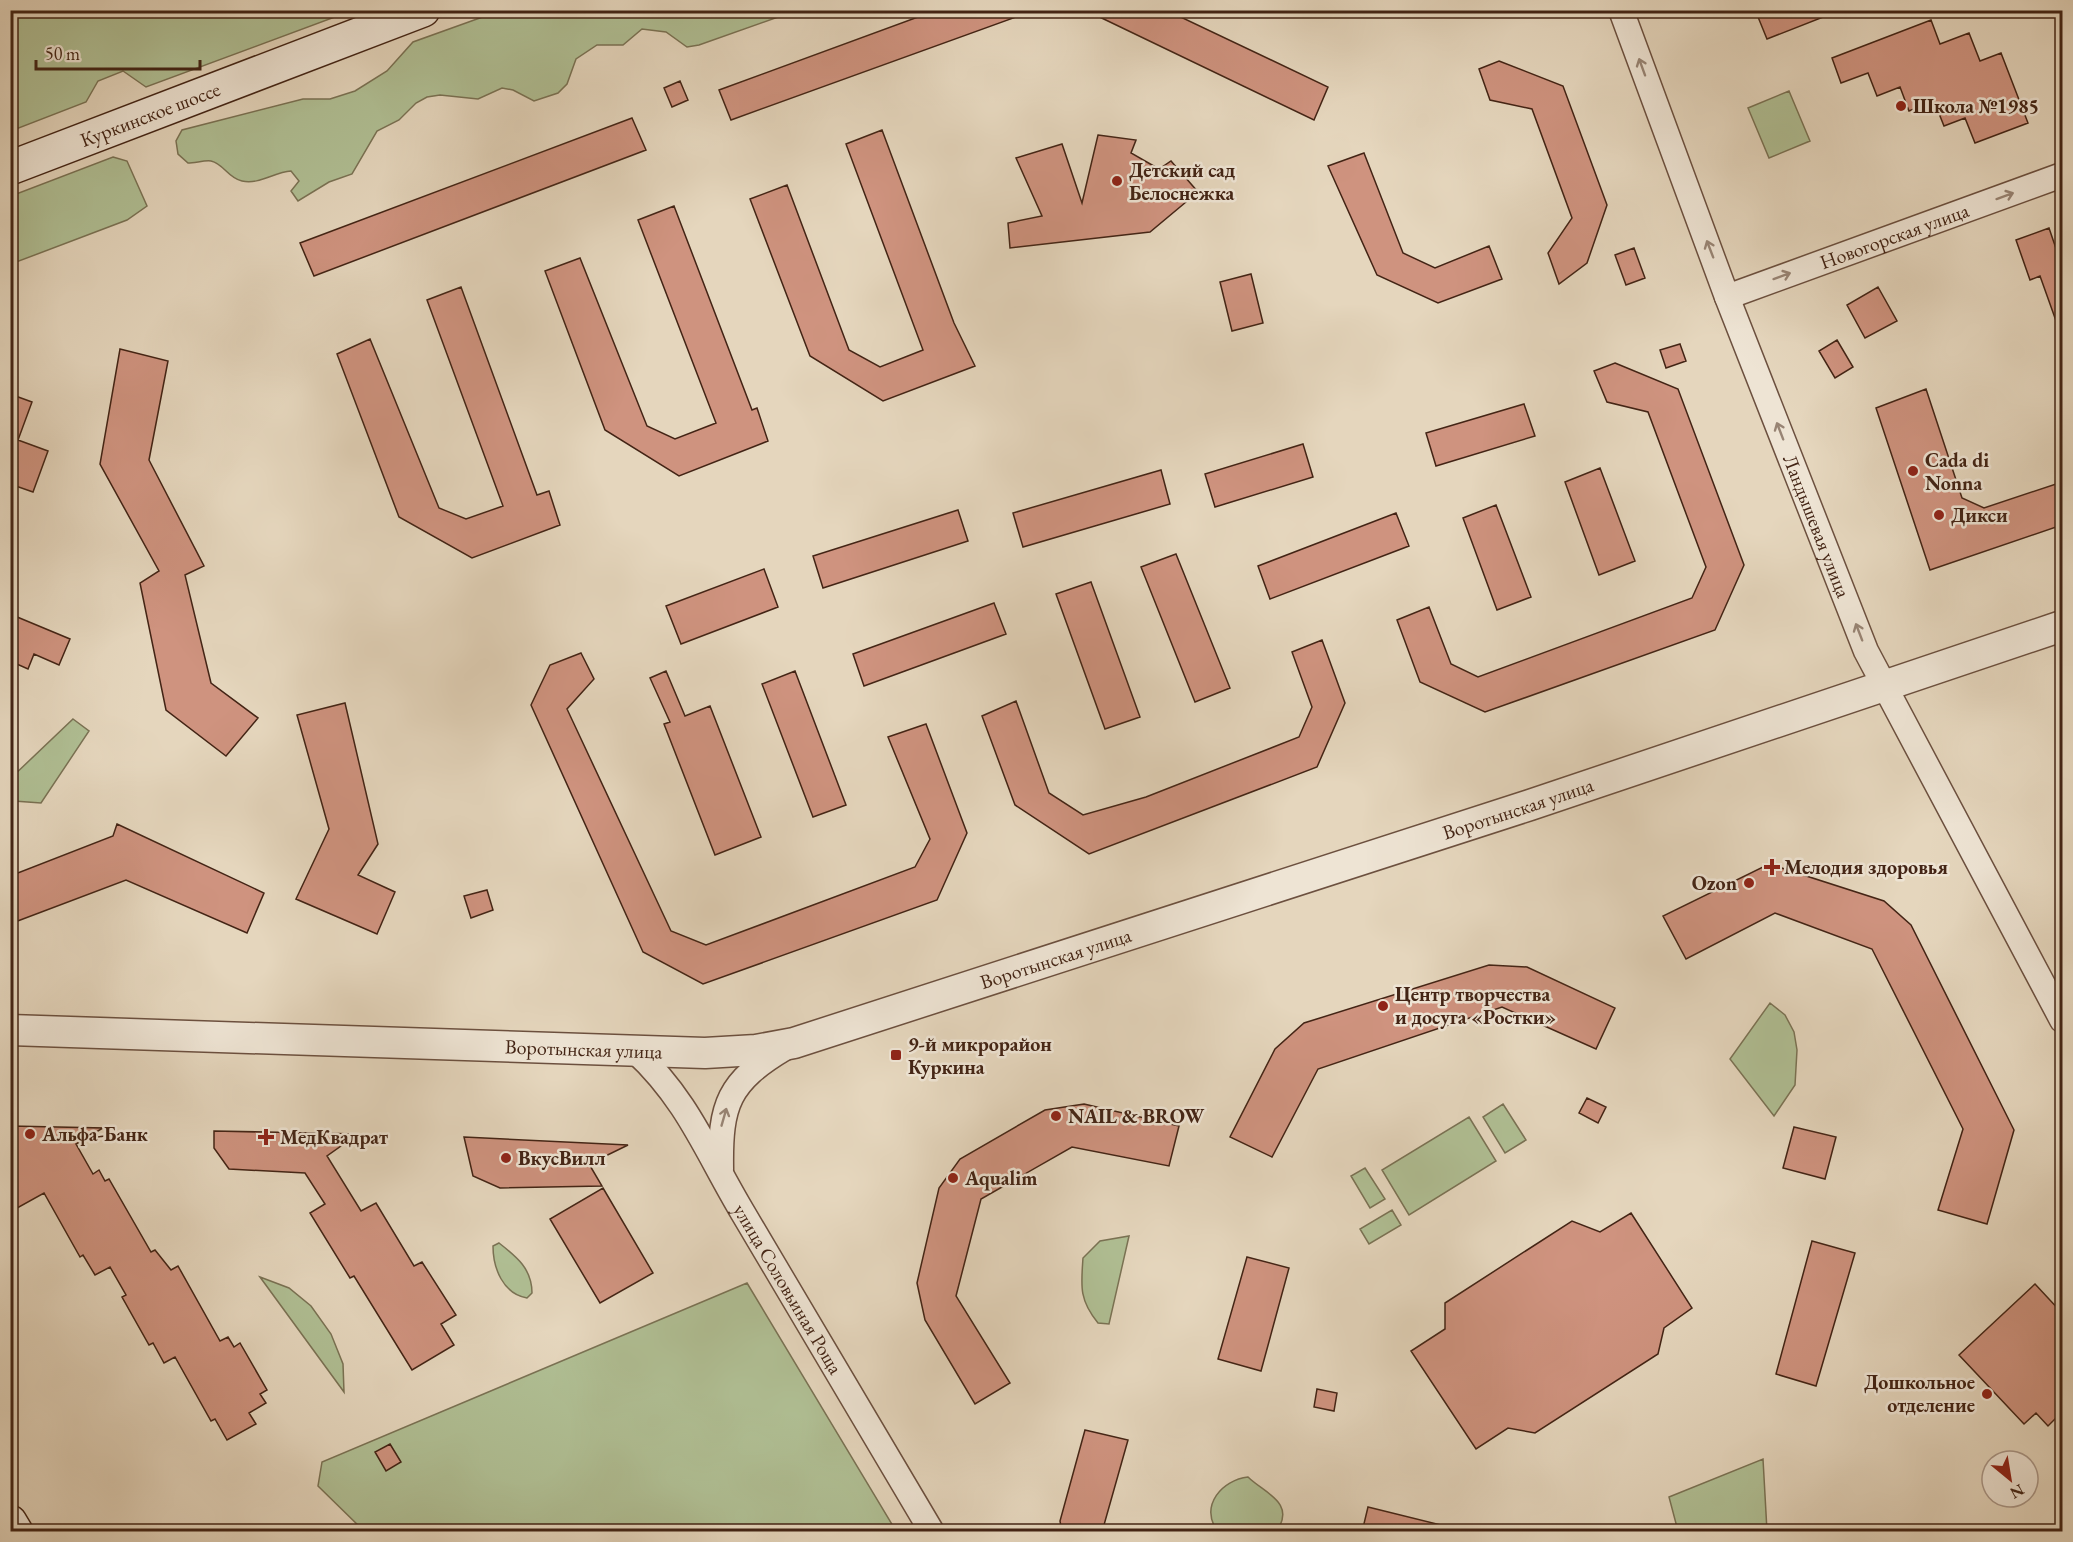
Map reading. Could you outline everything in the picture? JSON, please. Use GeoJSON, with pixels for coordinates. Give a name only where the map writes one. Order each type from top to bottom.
{"type":"FeatureCollection","features":[{"type":"Feature","properties":{"kind":"main road","name":"Куркинское шоссе"},"geometry":{"type":"LineString","coordinates":[[10,168],[423,10]]}},
{"type":"Feature","properties":{"kind":"main road"},"geometry":{"type":"LineString","coordinates":[[10,1522],[16,1532]]}},
{"type":"Feature","properties":{"kind":"street","name":"Ландышевая улица"},"geometry":{"type":"LineString","coordinates":[[1621,10],[1727,297],[1866,651],[1886,684],[2062,1020]]}},
{"type":"Feature","properties":{"kind":"street","name":"Новогорская улица"},"geometry":{"type":"LineString","coordinates":[[1727,297],[2062,175]]}},
{"type":"Feature","properties":{"kind":"street","name":"Воротынская улица"},"geometry":{"type":"LineString","coordinates":[[10,1030],[705,1053],[756,1050],[794,1043],[1485,820],[2062,626]]}},
{"type":"Feature","properties":{"kind":"street"},"geometry":{"type":"LineString","coordinates":[[721,1175],[721,1123],[728,1102],[741,1083],[760,1064],[794,1043]]}},
{"type":"Feature","properties":{"kind":"street","name":"улица Соловьиная Роща"},"geometry":{"type":"LineString","coordinates":[[636,1051],[657,1071],[687,1110],[721,1175],[932,1532]]}},
{"type":"Feature","properties":{"kind":"green space"},"geometry":{"type":"Polygon","coordinates":[[[11,10],[351,11],[146,87],[123,71],[98,81],[86,102],[11,131],[11,10]]]}},
{"type":"Feature","properties":{"kind":"green space"},"geometry":{"type":"Polygon","coordinates":[[[502,10],[795,11],[699,45],[687,47],[666,32],[642,29],[623,45],[597,45],[576,59],[567,84],[558,93],[534,101],[513,90],[502,88],[478,99],[440,95],[427,97],[416,103],[399,120],[377,131],[352,174],[329,182],[298,201],[291,191],[299,181],[291,171],[248,182],[233,177],[215,163],[209,161],[188,163],[178,154],[176,141],[182,130],[303,99],[330,99],[355,91],[387,71],[413,42],[502,10]]]}},
{"type":"Feature","properties":{"kind":"green space"},"geometry":{"type":"Polygon","coordinates":[[[1789,91],[1810,141],[1769,158],[1748,108],[1789,91]]]}},
{"type":"Feature","properties":{"kind":"green space"},"geometry":{"type":"Polygon","coordinates":[[[113,157],[127,161],[147,206],[127,220],[11,264],[11,196],[113,157]]]}},
{"type":"Feature","properties":{"kind":"green space"},"geometry":{"type":"Polygon","coordinates":[[[73,719],[89,731],[41,803],[14,801],[11,794],[11,778],[73,719]]]}},
{"type":"Feature","properties":{"kind":"green space"},"geometry":{"type":"Polygon","coordinates":[[[1770,1003],[1785,1015],[1794,1032],[1797,1050],[1795,1085],[1774,1116],[1730,1059],[1770,1003]]]}},
{"type":"Feature","properties":{"kind":"green space"},"geometry":{"type":"Polygon","coordinates":[[[1503,1104],[1526,1140],[1505,1153],[1483,1117],[1503,1104]]]}},
{"type":"Feature","properties":{"kind":"green space"},"geometry":{"type":"Polygon","coordinates":[[[1469,1117],[1496,1161],[1409,1215],[1382,1170],[1469,1117]]]}},
{"type":"Feature","properties":{"kind":"green space"},"geometry":{"type":"Polygon","coordinates":[[[1365,1168],[1385,1199],[1370,1208],[1351,1176],[1365,1168]]]}},
{"type":"Feature","properties":{"kind":"green space"},"geometry":{"type":"Polygon","coordinates":[[[1392,1210],[1401,1225],[1369,1244],[1360,1229],[1392,1210]]]}},
{"type":"Feature","properties":{"kind":"green space"},"geometry":{"type":"Polygon","coordinates":[[[1129,1236],[1109,1324],[1098,1323],[1084,1300],[1083,1258],[1100,1241],[1129,1236]]]}},
{"type":"Feature","properties":{"kind":"green space"},"geometry":{"type":"Polygon","coordinates":[[[499,1243],[526,1270],[532,1293],[527,1298],[512,1291],[501,1279],[493,1254],[493,1246],[499,1243]]]}},
{"type":"Feature","properties":{"kind":"green space"},"geometry":{"type":"Polygon","coordinates":[[[260,1277],[289,1288],[311,1306],[331,1334],[343,1364],[344,1392],[260,1277]]]}},
{"type":"Feature","properties":{"kind":"green space"},"geometry":{"type":"Polygon","coordinates":[[[747,1283],[896,1531],[364,1531],[318,1486],[322,1462],[747,1283]]]}},
{"type":"Feature","properties":{"kind":"green space"},"geometry":{"type":"Polygon","coordinates":[[[1763,1459],[1767,1531],[1678,1531],[1669,1497],[1763,1459]]]}},
{"type":"Feature","properties":{"kind":"green space"},"geometry":{"type":"Polygon","coordinates":[[[1248,1477],[1276,1499],[1280,1505],[1283,1513],[1277,1531],[1217,1531],[1211,1512],[1216,1495],[1230,1483],[1248,1477]]]}},
{"type":"Feature","properties":{"kind":"building"},"geometry":{"type":"Polygon","coordinates":[[[937,10],[1027,10],[1027,13],[731,120],[719,90],[937,10]]]}},
{"type":"Feature","properties":{"kind":"building"},"geometry":{"type":"Polygon","coordinates":[[[1085,10],[1166,10],[1328,87],[1314,120],[1085,10]]]}},
{"type":"Feature","properties":{"kind":"building"},"geometry":{"type":"Polygon","coordinates":[[[1774,10],[1836,10],[1836,12],[1767,39],[1758,17],[1774,10]]]}},
{"type":"Feature","properties":{"kind":"building"},"geometry":{"type":"Polygon","coordinates":[[[1931,20],[1940,44],[1969,33],[1980,61],[2001,53],[2028,123],[1975,143],[1965,118],[1944,126],[1934,101],[1909,111],[1900,87],[1877,96],[1868,73],[1841,83],[1832,58],[1931,20]]]}},
{"type":"Feature","properties":{"kind":"building"},"geometry":{"type":"Polygon","coordinates":[[[1499,61],[1563,86],[1607,205],[1587,263],[1559,284],[1548,253],[1572,218],[1532,109],[1490,100],[1479,69],[1499,61]]]}},
{"type":"Feature","properties":{"kind":"building"},"geometry":{"type":"Polygon","coordinates":[[[680,81],[688,100],[672,107],[664,88],[680,81]]]}},
{"type":"Feature","properties":{"kind":"building"},"geometry":{"type":"Polygon","coordinates":[[[632,118],[646,150],[314,276],[300,243],[632,118]]]}},
{"type":"Feature","properties":{"kind":"building"},"geometry":{"type":"Polygon","coordinates":[[[882,130],[954,323],[975,366],[883,401],[810,356],[750,199],[787,185],[849,350],[880,367],[923,350],[846,144],[882,130]]]}},
{"type":"Feature","properties":{"kind":"building"},"geometry":{"type":"Polygon","coordinates":[[[1098,135],[1136,140],[1131,153],[1159,169],[1171,161],[1198,192],[1150,232],[1010,248],[1008,223],[1042,216],[1016,158],[1062,144],[1082,203],[1098,135]]]}},
{"type":"Feature","properties":{"kind":"building"},"geometry":{"type":"Polygon","coordinates":[[[1364,153],[1403,253],[1435,268],[1489,246],[1502,279],[1438,303],[1377,275],[1328,166],[1364,153]]]}},
{"type":"Feature","properties":{"kind":"building"},"geometry":{"type":"Polygon","coordinates":[[[674,206],[752,410],[757,408],[768,441],[679,476],[605,430],[545,271],[580,258],[647,426],[675,439],[716,423],[638,220],[674,206]]]}},
{"type":"Feature","properties":{"kind":"building"},"geometry":{"type":"Polygon","coordinates":[[[2049,228],[2062,266],[2062,332],[2060,332],[2040,276],[2030,280],[2016,240],[2049,228]]]}},
{"type":"Feature","properties":{"kind":"building"},"geometry":{"type":"Polygon","coordinates":[[[1634,248],[1645,278],[1626,285],[1615,255],[1634,248]]]}},
{"type":"Feature","properties":{"kind":"building"},"geometry":{"type":"Polygon","coordinates":[[[1251,274],[1263,323],[1232,331],[1220,282],[1251,274]]]}},
{"type":"Feature","properties":{"kind":"building"},"geometry":{"type":"Polygon","coordinates":[[[461,287],[537,495],[549,491],[560,525],[472,558],[399,517],[337,354],[370,339],[439,508],[466,519],[503,506],[427,300],[461,287]]]}},
{"type":"Feature","properties":{"kind":"building"},"geometry":{"type":"Polygon","coordinates":[[[1878,287],[1897,321],[1865,338],[1847,305],[1878,287]]]}},
{"type":"Feature","properties":{"kind":"building"},"geometry":{"type":"Polygon","coordinates":[[[1837,340],[1853,367],[1835,378],[1819,351],[1837,340]]]}},
{"type":"Feature","properties":{"kind":"building"},"geometry":{"type":"Polygon","coordinates":[[[1680,344],[1686,361],[1666,368],[1660,350],[1680,344]]]}},
{"type":"Feature","properties":{"kind":"building"},"geometry":{"type":"Polygon","coordinates":[[[120,349],[168,361],[149,460],[204,566],[185,575],[211,683],[258,718],[226,756],[166,710],[140,583],[159,571],[100,464],[120,349]]]}},
{"type":"Feature","properties":{"kind":"building"},"geometry":{"type":"Polygon","coordinates":[[[1615,363],[1678,389],[1744,565],[1715,630],[1485,712],[1420,682],[1397,620],[1429,607],[1451,664],[1478,677],[1692,598],[1706,567],[1648,412],[1607,402],[1594,371],[1615,363]]]}},
{"type":"Feature","properties":{"kind":"building"},"geometry":{"type":"Polygon","coordinates":[[[1926,389],[1962,498],[1984,508],[2062,482],[2062,525],[1930,570],[1876,408],[1926,389]]]}},
{"type":"Feature","properties":{"kind":"building"},"geometry":{"type":"Polygon","coordinates":[[[10,394],[32,402],[18,440],[48,451],[33,492],[10,484],[10,394]]]}},
{"type":"Feature","properties":{"kind":"building"},"geometry":{"type":"Polygon","coordinates":[[[1524,404],[1535,436],[1436,466],[1426,433],[1524,404]]]}},
{"type":"Feature","properties":{"kind":"building"},"geometry":{"type":"Polygon","coordinates":[[[1303,444],[1313,477],[1215,507],[1205,474],[1303,444]]]}},
{"type":"Feature","properties":{"kind":"building"},"geometry":{"type":"Polygon","coordinates":[[[1600,468],[1635,561],[1599,575],[1565,482],[1600,468]]]}},
{"type":"Feature","properties":{"kind":"building"},"geometry":{"type":"Polygon","coordinates":[[[1161,470],[1170,504],[1023,547],[1013,513],[1161,470]]]}},
{"type":"Feature","properties":{"kind":"building"},"geometry":{"type":"Polygon","coordinates":[[[1496,505],[1531,597],[1497,610],[1463,518],[1496,505]]]}},
{"type":"Feature","properties":{"kind":"building"},"geometry":{"type":"Polygon","coordinates":[[[958,510],[968,541],[823,588],[813,556],[958,510]]]}},
{"type":"Feature","properties":{"kind":"building"},"geometry":{"type":"Polygon","coordinates":[[[1396,513],[1409,546],[1270,599],[1258,566],[1396,513]]]}},
{"type":"Feature","properties":{"kind":"building"},"geometry":{"type":"Polygon","coordinates":[[[1176,554],[1230,688],[1195,702],[1141,567],[1176,554]]]}},
{"type":"Feature","properties":{"kind":"building"},"geometry":{"type":"Polygon","coordinates":[[[764,569],[778,607],[681,644],[666,606],[764,569]]]}},
{"type":"Feature","properties":{"kind":"building"},"geometry":{"type":"Polygon","coordinates":[[[1091,582],[1140,717],[1105,729],[1056,594],[1091,582]]]}},
{"type":"Feature","properties":{"kind":"building"},"geometry":{"type":"Polygon","coordinates":[[[994,603],[1006,634],[864,686],[853,654],[994,603]]]}},
{"type":"Feature","properties":{"kind":"building"},"geometry":{"type":"Polygon","coordinates":[[[10,614],[70,639],[59,665],[34,654],[28,669],[10,661],[10,614]]]}},
{"type":"Feature","properties":{"kind":"building"},"geometry":{"type":"Polygon","coordinates":[[[1322,640],[1345,703],[1317,767],[1089,854],[1015,805],[982,716],[1016,701],[1049,793],[1083,815],[1146,797],[1299,737],[1312,707],[1292,652],[1322,640]]]}},
{"type":"Feature","properties":{"kind":"building"},"geometry":{"type":"Polygon","coordinates":[[[581,653],[594,679],[567,709],[671,931],[706,945],[915,867],[930,839],[888,737],[926,724],[967,833],[937,900],[703,984],[643,952],[531,705],[550,665],[581,653]]]}},
{"type":"Feature","properties":{"kind":"building"},"geometry":{"type":"Polygon","coordinates":[[[666,671],[685,716],[710,706],[761,837],[715,855],[664,724],[670,722],[650,678],[666,671]]]}},
{"type":"Feature","properties":{"kind":"building"},"geometry":{"type":"Polygon","coordinates":[[[795,671],[846,805],[813,817],[762,684],[795,671]]]}},
{"type":"Feature","properties":{"kind":"building"},"geometry":{"type":"Polygon","coordinates":[[[345,703],[378,844],[358,875],[395,892],[377,934],[296,899],[329,829],[297,715],[345,703]]]}},
{"type":"Feature","properties":{"kind":"building"},"geometry":{"type":"Polygon","coordinates":[[[117,824],[264,893],[247,933],[126,880],[15,922],[10,910],[10,876],[113,836],[117,824]]]}},
{"type":"Feature","properties":{"kind":"building"},"geometry":{"type":"Polygon","coordinates":[[[1769,864],[1884,901],[1911,925],[2014,1130],[1987,1224],[1938,1210],[1963,1129],[1872,949],[1775,913],[1686,959],[1663,916],[1769,864]]]}},
{"type":"Feature","properties":{"kind":"building"},"geometry":{"type":"Polygon","coordinates":[[[487,890],[493,910],[471,918],[464,896],[487,890]]]}},
{"type":"Feature","properties":{"kind":"building"},"geometry":{"type":"Polygon","coordinates":[[[1489,965],[1527,967],[1615,1008],[1596,1049],[1502,1007],[1318,1069],[1272,1157],[1230,1137],[1275,1049],[1304,1023],[1489,965]]]}},
{"type":"Feature","properties":{"kind":"building"},"geometry":{"type":"Polygon","coordinates":[[[1587,1098],[1606,1107],[1598,1123],[1579,1113],[1587,1098]]]}},
{"type":"Feature","properties":{"kind":"building"},"geometry":{"type":"Polygon","coordinates":[[[1084,1104],[1179,1126],[1169,1166],[1072,1147],[981,1199],[956,1296],[1010,1383],[975,1404],[925,1320],[917,1283],[939,1188],[960,1159],[1045,1110],[1084,1104]]]}},
{"type":"Feature","properties":{"kind":"building"},"geometry":{"type":"Polygon","coordinates":[[[10,1126],[103,1128],[76,1144],[93,1174],[99,1170],[105,1181],[109,1179],[151,1252],[155,1250],[171,1270],[178,1266],[220,1341],[228,1337],[234,1347],[240,1343],[267,1390],[260,1394],[266,1403],[249,1413],[256,1424],[227,1440],[215,1419],[211,1421],[175,1357],[164,1363],[153,1343],[149,1345],[122,1297],[126,1295],[110,1267],[95,1275],[83,1255],[80,1257],[44,1193],[10,1212],[10,1126]]]}},
{"type":"Feature","properties":{"kind":"building"},"geometry":{"type":"Polygon","coordinates":[[[1794,1127],[1836,1137],[1825,1179],[1783,1168],[1794,1127]]]}},
{"type":"Feature","properties":{"kind":"building"},"geometry":{"type":"Polygon","coordinates":[[[214,1131],[358,1134],[327,1156],[361,1211],[376,1203],[414,1266],[422,1262],[456,1315],[441,1324],[454,1345],[412,1370],[354,1276],[350,1278],[310,1213],[325,1204],[305,1173],[229,1169],[214,1148],[214,1131]]]}},
{"type":"Feature","properties":{"kind":"building"},"geometry":{"type":"Polygon","coordinates":[[[464,1137],[628,1145],[589,1164],[602,1186],[500,1188],[473,1176],[464,1137]]]}},
{"type":"Feature","properties":{"kind":"building"},"geometry":{"type":"Polygon","coordinates":[[[603,1188],[653,1273],[600,1303],[550,1219],[603,1188]]]}},
{"type":"Feature","properties":{"kind":"building"},"geometry":{"type":"Polygon","coordinates":[[[1631,1213],[1692,1308],[1664,1328],[1658,1354],[1535,1433],[1508,1428],[1476,1449],[1411,1351],[1445,1329],[1445,1303],[1572,1221],[1600,1232],[1631,1213]]]}},
{"type":"Feature","properties":{"kind":"building"},"geometry":{"type":"Polygon","coordinates":[[[1812,1241],[1855,1253],[1816,1386],[1776,1374],[1812,1241]]]}},
{"type":"Feature","properties":{"kind":"building"},"geometry":{"type":"Polygon","coordinates":[[[1247,1257],[1289,1268],[1261,1371],[1218,1359],[1247,1257]]]}},
{"type":"Feature","properties":{"kind":"building"},"geometry":{"type":"Polygon","coordinates":[[[2035,1284],[2062,1313],[2062,1412],[2048,1426],[2036,1413],[2024,1424],[1959,1355],[2035,1284]]]}},
{"type":"Feature","properties":{"kind":"building"},"geometry":{"type":"Polygon","coordinates":[[[1317,1389],[1337,1393],[1334,1411],[1314,1407],[1317,1389]]]}},
{"type":"Feature","properties":{"kind":"building"},"geometry":{"type":"Polygon","coordinates":[[[1085,1430],[1128,1440],[1102,1532],[1062,1532],[1060,1521],[1085,1430]]]}},
{"type":"Feature","properties":{"kind":"building"},"geometry":{"type":"Polygon","coordinates":[[[390,1444],[401,1462],[386,1471],[375,1452],[390,1444]]]}},
{"type":"Feature","properties":{"kind":"building"},"geometry":{"type":"Polygon","coordinates":[[[1368,1507],[1441,1525],[1440,1532],[1362,1532],[1368,1507]]]}},
{"type":"Feature","properties":{"kind":"place","name":"Школа №1985"},"geometry":{"type":"Point","coordinates":[1901,106]}},
{"type":"Feature","properties":{"kind":"place","name":"Детский сад Белоснежка"},"geometry":{"type":"Point","coordinates":[1117,181]}},
{"type":"Feature","properties":{"kind":"place","name":"Cada di Nonna"},"geometry":{"type":"Point","coordinates":[1913,471]}},
{"type":"Feature","properties":{"kind":"place","name":"Дикси"},"geometry":{"type":"Point","coordinates":[1939,515]}},
{"type":"Feature","properties":{"kind":"place","name":"Мелодия здоровья"},"geometry":{"type":"Point","coordinates":[1772,867]}},
{"type":"Feature","properties":{"kind":"place","name":"Ozon"},"geometry":{"type":"Point","coordinates":[1749,883]}},
{"type":"Feature","properties":{"kind":"place","name":"Центр творчества и досуга «Ростки»"},"geometry":{"type":"Point","coordinates":[1383,1006]}},
{"type":"Feature","properties":{"kind":"place","name":"9-й микрорайон Куркина"},"geometry":{"type":"Point","coordinates":[896,1055]}},
{"type":"Feature","properties":{"kind":"place","name":"NAIL & BROW"},"geometry":{"type":"Point","coordinates":[1056,1116]}},
{"type":"Feature","properties":{"kind":"place","name":"Альфа-Банк"},"geometry":{"type":"Point","coordinates":[30,1134]}},
{"type":"Feature","properties":{"kind":"place","name":"МедКвадрат"},"geometry":{"type":"Point","coordinates":[266,1137]}},
{"type":"Feature","properties":{"kind":"place","name":"ВкусВилл"},"geometry":{"type":"Point","coordinates":[506,1158]}},
{"type":"Feature","properties":{"kind":"place","name":"Aqualim"},"geometry":{"type":"Point","coordinates":[953,1178]}},
{"type":"Feature","properties":{"kind":"place","name":"Дошкольное отделение"},"geometry":{"type":"Point","coordinates":[1987,1394]}}]}
